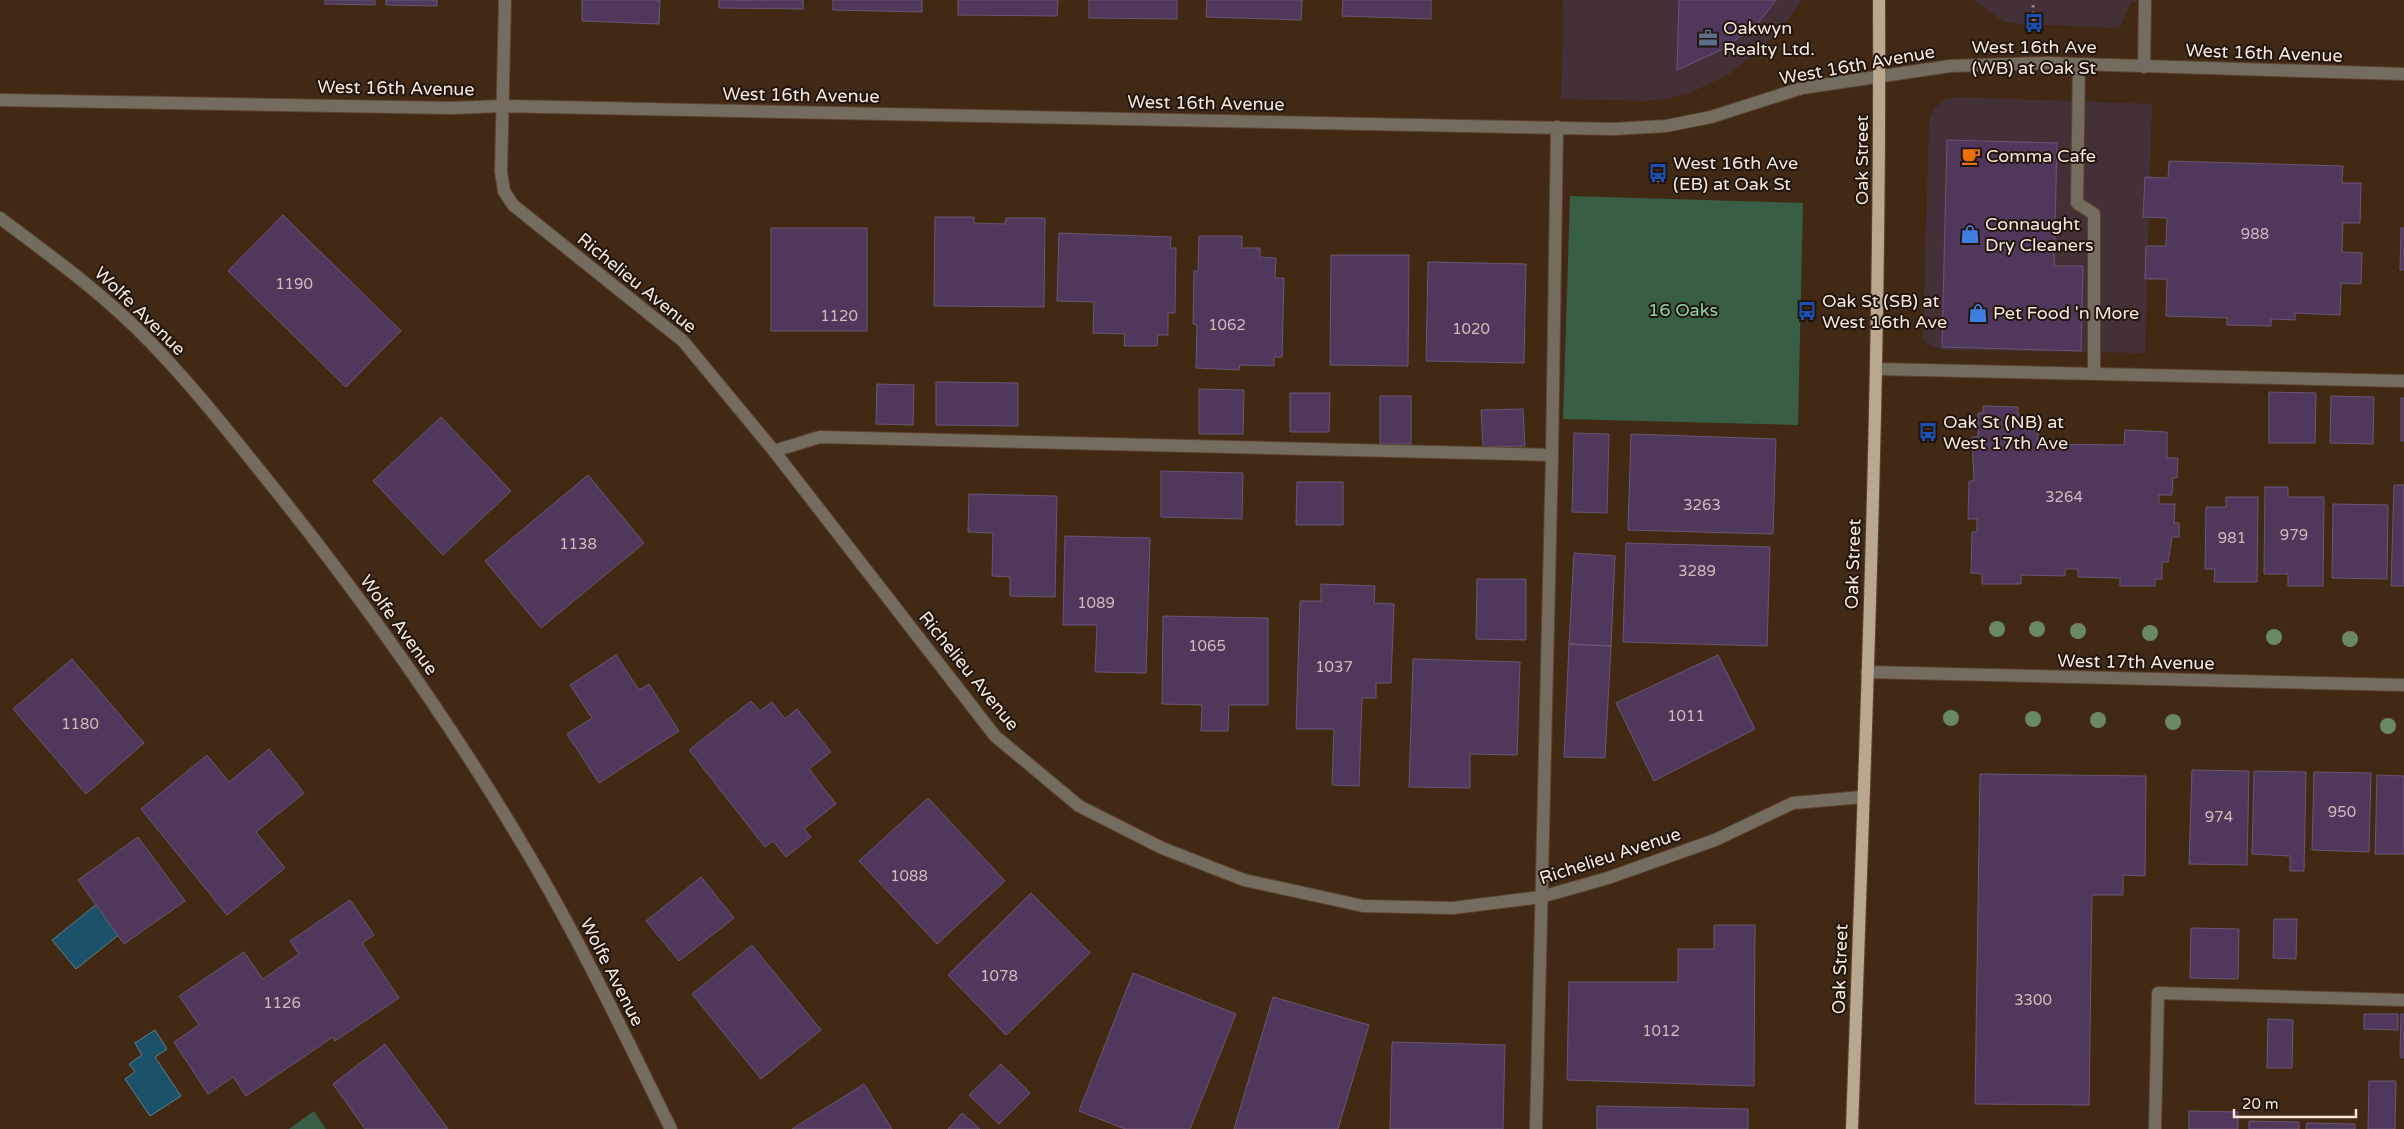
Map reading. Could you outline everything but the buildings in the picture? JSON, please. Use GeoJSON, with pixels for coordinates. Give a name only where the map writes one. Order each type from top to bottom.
{"type":"FeatureCollection","features":[{"type":"Feature","properties":{"kind":"main road","name":"Oak Street"},"geometry":{"type":"LineString","coordinates":[[1852,1129],[1876,369],[1880,163],[1879,0]]}},
{"type":"Feature","properties":{"kind":"street","name":"Richelieu Avenue"},"geometry":{"type":"LineString","coordinates":[[505,0],[501,172],[504,191],[513,205],[683,341],[774,451],[995,736],[1079,806],[1162,848],[1244,880],[1363,906],[1453,908],[1541,897],[1608,878],[1715,840],[1793,803],[1863,797]]}},
{"type":"Feature","properties":{"kind":"street"},"geometry":{"type":"LineString","coordinates":[[2144,67],[2146,0]]}},
{"type":"Feature","properties":{"kind":"street","name":"West 16th Avenue"},"geometry":{"type":"LineString","coordinates":[[0,100],[442,108],[502,106],[1613,129],[1666,126],[1711,116],[1802,88],[1950,66],[2079,64],[2404,74]]}},
{"type":"Feature","properties":{"kind":"street"},"geometry":{"type":"LineString","coordinates":[[2079,64],[2077,203],[2094,214],[2094,374]]}},
{"type":"Feature","properties":{"kind":"street"},"geometry":{"type":"LineString","coordinates":[[1536,1129],[1552,455],[1557,128]]}},
{"type":"Feature","properties":{"kind":"street","name":"Wolfe Avenue"},"geometry":{"type":"LineString","coordinates":[[0,218],[86,282],[150,342],[226,429],[322,547],[410,668],[475,768],[537,869],[595,975],[672,1129]]}},
{"type":"Feature","properties":{"kind":"street"},"geometry":{"type":"LineString","coordinates":[[1876,369],[2404,381]]}},
{"type":"Feature","properties":{"kind":"street"},"geometry":{"type":"LineString","coordinates":[[774,451],[820,437],[1552,455]]}},
{"type":"Feature","properties":{"kind":"street","name":"West 17th Avenue"},"geometry":{"type":"LineString","coordinates":[[1867,672],[2404,685]]}},
{"type":"Feature","properties":{"kind":"street"},"geometry":{"type":"LineString","coordinates":[[2155,1129],[2158,993],[2404,1000]]}},
{"type":"Feature","properties":{"kind":"path"},"geometry":{"type":"LineString","coordinates":[[2033,5],[2034,23]]}},
{"type":"Feature","properties":{"kind":"path"},"geometry":{"type":"LineString","coordinates":[[1658,173],[1658,184]]}},
{"type":"Feature","properties":{"kind":"shaded area"},"geometry":{"type":"Polygon","coordinates":[[[1563,0],[1802,0],[1781,30],[1731,73],[1692,92],[1671,98],[1648,101],[1561,99],[1563,0]]]}},
{"type":"Feature","properties":{"kind":"shaded area"},"geometry":{"type":"Polygon","coordinates":[[[1973,0],[2145,0],[2131,2],[2122,23],[2117,28],[2020,24],[2003,21],[1973,0]]]}},
{"type":"Feature","properties":{"kind":"shaded area"},"geometry":{"type":"Polygon","coordinates":[[[1961,97],[2152,104],[2145,353],[1944,350],[1926,344],[1923,337],[1929,121],[1934,109],[1945,99],[1961,97]]]}},
{"type":"Feature","properties":{"kind":"green space","name":"16 Oaks"},"geometry":{"type":"Polygon","coordinates":[[[1570,196],[1803,203],[1798,425],[1563,419],[1570,196]]]}},
{"type":"Feature","properties":{"kind":"green space"},"geometry":{"type":"Polygon","coordinates":[[[314,1111],[326,1129],[289,1129],[314,1111]]]}},
{"type":"Feature","properties":{"kind":"water"},"geometry":{"type":"Polygon","coordinates":[[[97,904],[121,933],[76,969],[52,940],[97,904]]]}},
{"type":"Feature","properties":{"kind":"water"},"geometry":{"type":"Polygon","coordinates":[[[155,1030],[167,1049],[155,1057],[181,1096],[150,1116],[125,1079],[135,1072],[129,1064],[142,1055],[135,1043],[155,1030]]]}},
{"type":"Feature","properties":{"kind":"place","name":"West 16th Ave (WB) at Oak St"},"geometry":{"type":"Point","coordinates":[2034,23]}},
{"type":"Feature","properties":{"kind":"place","name":"Oakwyn Realty Ltd."},"geometry":{"type":"Point","coordinates":[1708,38]}},
{"type":"Feature","properties":{"kind":"place","name":"Comma Cafe"},"geometry":{"type":"Point","coordinates":[1971,156]}},
{"type":"Feature","properties":{"kind":"place","name":"West 16th Ave (EB) at Oak St"},"geometry":{"type":"Point","coordinates":[1658,173]}},
{"type":"Feature","properties":{"kind":"place","name":"Connaught Dry Cleaners"},"geometry":{"type":"Point","coordinates":[1970,234]}},
{"type":"Feature","properties":{"kind":"place","name":"Oak St (SB) at West 16th Ave"},"geometry":{"type":"Point","coordinates":[1807,311]}},
{"type":"Feature","properties":{"kind":"place","name":"Pet Food 'n More"},"geometry":{"type":"Point","coordinates":[1978,313]}},
{"type":"Feature","properties":{"kind":"place","name":"Oak St (NB) at West 17th Ave"},"geometry":{"type":"Point","coordinates":[1928,432]}}]}
